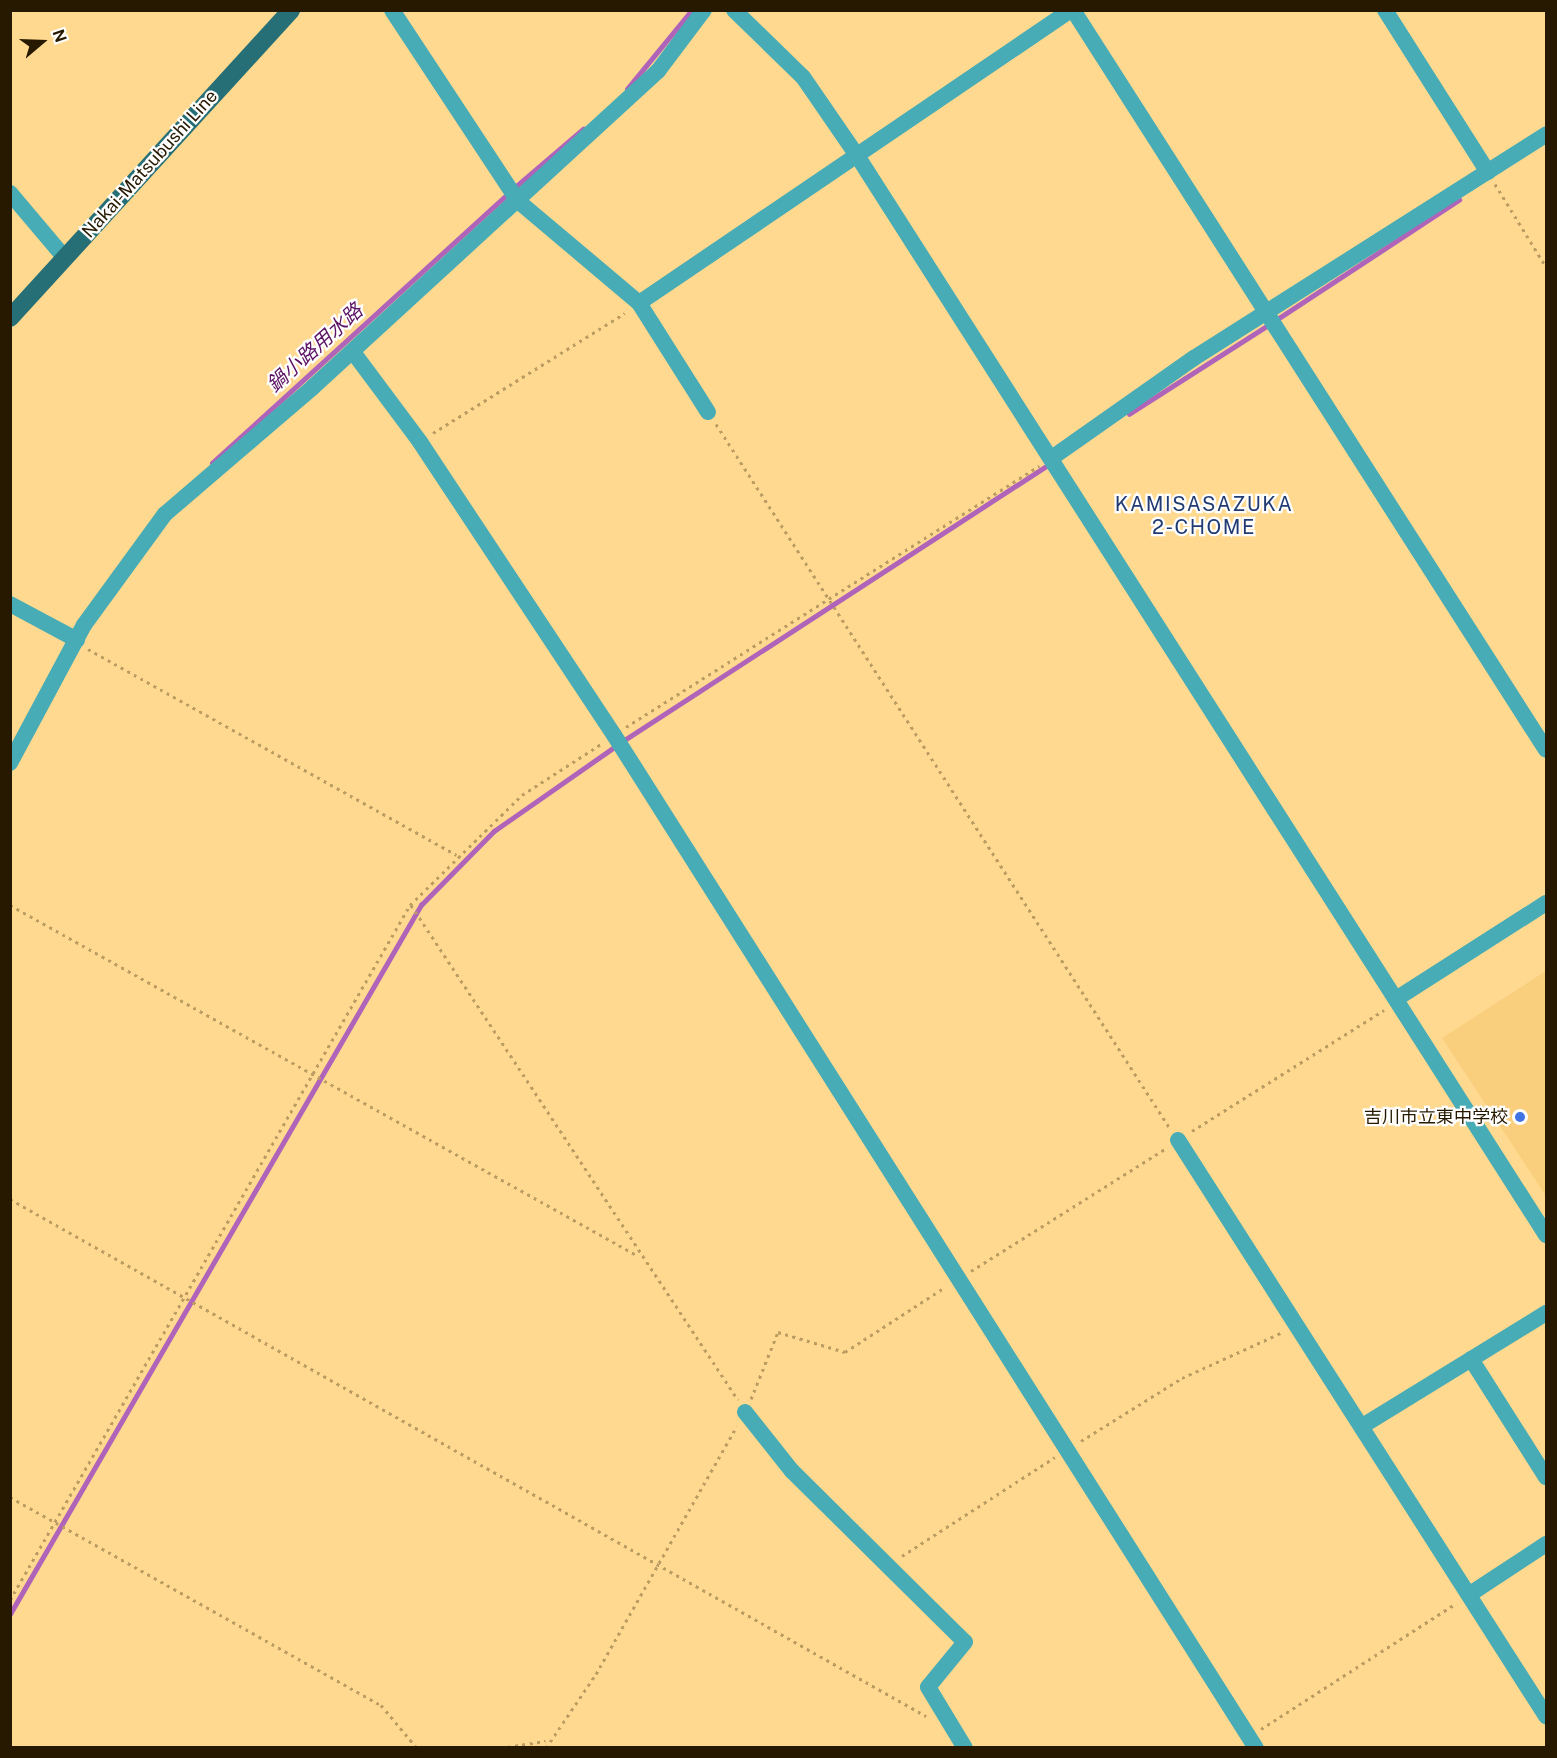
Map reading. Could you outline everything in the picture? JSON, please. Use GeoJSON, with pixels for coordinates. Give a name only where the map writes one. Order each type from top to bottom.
{"type":"FeatureCollection","features":[{"type":"Feature","properties":{"kind":"main road","name":"Nakai-Matsubushi Line"},"geometry":{"type":"LineString","coordinates":[[10,318],[291,10]]}},
{"type":"Feature","properties":{"kind":"street"},"geometry":{"type":"LineString","coordinates":[[392,10],[518,201],[639,303],[708,412]]}},
{"type":"Feature","properties":{"kind":"street"},"geometry":{"type":"LineString","coordinates":[[10,763],[77,640],[165,514],[353,352],[658,71],[704,10]]}},
{"type":"Feature","properties":{"kind":"street"},"geometry":{"type":"LineString","coordinates":[[734,10],[803,77],[858,157],[1053,457],[1546,1235]]}},
{"type":"Feature","properties":{"kind":"street"},"geometry":{"type":"LineString","coordinates":[[639,303],[858,157],[1072,10],[1268,311],[1546,750]]}},
{"type":"Feature","properties":{"kind":"street"},"geometry":{"type":"LineString","coordinates":[[1385,10],[1488,172]]}},
{"type":"Feature","properties":{"kind":"street"},"geometry":{"type":"LineString","coordinates":[[1053,457],[1268,311],[1546,135]]}},
{"type":"Feature","properties":{"kind":"street"},"geometry":{"type":"LineString","coordinates":[[10,193],[65,258]]}},
{"type":"Feature","properties":{"kind":"street"},"geometry":{"type":"LineString","coordinates":[[353,352],[420,442],[614,735],[1253,1742]]}},
{"type":"Feature","properties":{"kind":"street"},"geometry":{"type":"LineString","coordinates":[[10,604],[77,640]]}},
{"type":"Feature","properties":{"kind":"street"},"geometry":{"type":"LineString","coordinates":[[1397,1000],[1546,903]]}},
{"type":"Feature","properties":{"kind":"street"},"geometry":{"type":"LineString","coordinates":[[1178,1140],[1364,1425],[1546,1716]]}},
{"type":"Feature","properties":{"kind":"street"},"geometry":{"type":"LineString","coordinates":[[1364,1425],[1546,1314]]}},
{"type":"Feature","properties":{"kind":"street"},"geometry":{"type":"LineString","coordinates":[[1471,1359],[1546,1477]]}},
{"type":"Feature","properties":{"kind":"street"},"geometry":{"type":"LineString","coordinates":[[745,1412],[792,1471],[965,1642],[928,1687],[965,1748]]}},
{"type":"Feature","properties":{"kind":"street"},"geometry":{"type":"LineString","coordinates":[[1470,1594],[1546,1544]]}},
{"type":"Feature","properties":{"kind":"path"},"geometry":{"type":"LineString","coordinates":[[1488,172],[1546,267]]}},
{"type":"Feature","properties":{"kind":"path"},"geometry":{"type":"LineString","coordinates":[[420,442],[639,303]]}},
{"type":"Feature","properties":{"kind":"path"},"geometry":{"type":"LineString","coordinates":[[708,412],[1178,1140]]}},
{"type":"Feature","properties":{"kind":"path"},"geometry":{"type":"LineString","coordinates":[[10,1600],[56,1523],[311,1071],[410,904],[457,855],[522,795],[1053,457]]}},
{"type":"Feature","properties":{"kind":"path"},"geometry":{"type":"LineString","coordinates":[[77,640],[457,855]]}},
{"type":"Feature","properties":{"kind":"path"},"geometry":{"type":"LineString","coordinates":[[410,904],[638,1256],[745,1412]]}},
{"type":"Feature","properties":{"kind":"path"},"geometry":{"type":"LineString","coordinates":[[10,905],[311,1071],[638,1256]]}},
{"type":"Feature","properties":{"kind":"path"},"geometry":{"type":"LineString","coordinates":[[500,1748],[545,1741],[596,1674],[654,1566],[745,1412],[778,1332],[844,1352],[1397,1000]]}},
{"type":"Feature","properties":{"kind":"path"},"geometry":{"type":"LineString","coordinates":[[10,1198],[654,1566],[955,1731]]}},
{"type":"Feature","properties":{"kind":"path"},"geometry":{"type":"LineString","coordinates":[[889,1565],[1067,1449],[1182,1378],[1299,1325]]}},
{"type":"Feature","properties":{"kind":"path"},"geometry":{"type":"LineString","coordinates":[[10,1497],[381,1705],[417,1748]]}},
{"type":"Feature","properties":{"kind":"path"},"geometry":{"type":"LineString","coordinates":[[1253,1742],[1470,1594]]}},
{"type":"Feature","properties":{"kind":"path"},"geometry":{"type":"LineString","coordinates":[[545,1741],[546,1748]]}},
{"type":"Feature","properties":{"kind":"shaded area","name":"吉川市立東中学校"},"geometry":{"type":"Polygon","coordinates":[[[1546,971],[1546,1196],[1442,1038],[1546,971]]]}},
{"type":"Feature","properties":{"kind":"waterway","name":"鍋小路用水路"},"geometry":{"type":"LineString","coordinates":[[627,89],[692,10]]}},
{"type":"Feature","properties":{"kind":"waterway","name":"鍋小路用水路"},"geometry":{"type":"LineString","coordinates":[[514,188],[583,129]]}},
{"type":"Feature","properties":{"kind":"waterway","name":"鍋小路用水路"},"geometry":{"type":"LineString","coordinates":[[212,463],[508,194]]}},
{"type":"Feature","properties":{"kind":"waterway"},"geometry":{"type":"LineString","coordinates":[[1276,320],[1459,200]]}},
{"type":"Feature","properties":{"kind":"waterway"},"geometry":{"type":"LineString","coordinates":[[1129,414],[1268,325]]}},
{"type":"Feature","properties":{"kind":"waterway"},"geometry":{"type":"LineString","coordinates":[[623,741],[1051,463]]}},
{"type":"Feature","properties":{"kind":"waterway"},"geometry":{"type":"LineString","coordinates":[[10,1614],[421,905],[494,831],[616,746]]}},
{"type":"Feature","properties":{"kind":"place","name":"吉川市立東中学校"},"geometry":{"type":"Point","coordinates":[1520,1117]}},
{"type":"Feature","properties":{"kind":"district","name":"KAMISASAZUKA 2-CHOME"},"geometry":{"type":"Point","coordinates":[1204,516]}}]}
